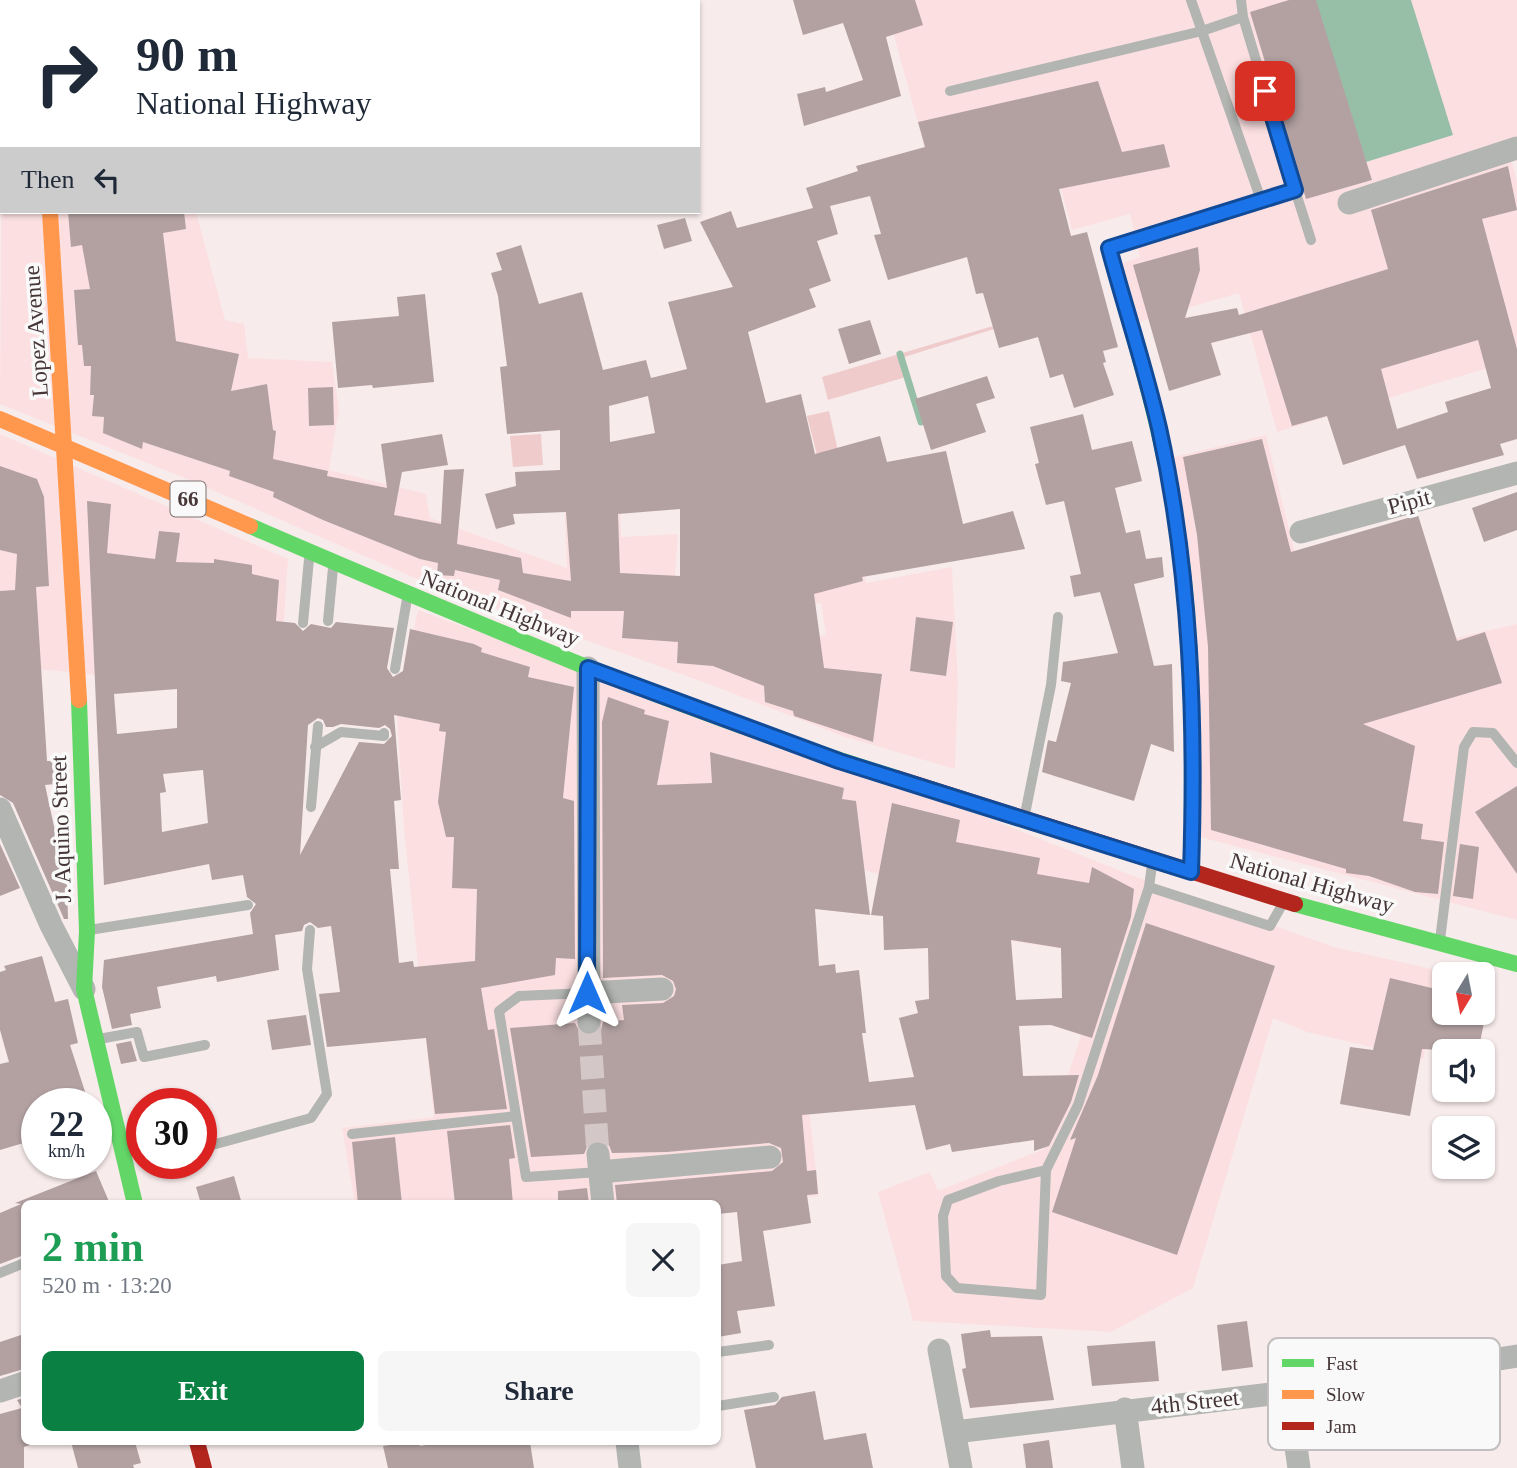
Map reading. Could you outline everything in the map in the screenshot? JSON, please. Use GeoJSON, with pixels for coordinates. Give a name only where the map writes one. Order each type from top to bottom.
{"type":"FeatureCollection","features":[{"type":"Feature","properties":{"kind":"main road","name":"Lopez Avenue"},"geometry":{"type":"LineString","coordinates":[[50,214],[66,446]]}},
{"type":"Feature","properties":{"kind":"main road"},"geometry":{"type":"LineString","coordinates":[[1109,248],[1159,428],[1181,565],[1192,664],[1191,872]]}},
{"type":"Feature","properties":{"kind":"main road","name":"National Highway"},"geometry":{"type":"LineString","coordinates":[[0,419],[408,595],[588,668],[839,761],[1024,817],[1284,901],[1517,964]]}},
{"type":"Feature","properties":{"kind":"main road","name":"J. Aquino Street"},"geometry":{"type":"LineString","coordinates":[[66,446],[83,782],[87,931],[84,989],[96,1040],[126,1139]]}},
{"type":"Feature","properties":{"kind":"main road","name":"J. Aquino Street"},"geometry":{"type":"LineString","coordinates":[[134,1179],[135,1200]]}},
{"type":"Feature","properties":{"kind":"main road"},"geometry":{"type":"LineString","coordinates":[[198,1445],[204,1468]]}},
{"type":"Feature","properties":{"kind":"street"},"geometry":{"type":"LineString","coordinates":[[1349,203],[1517,148]]}},
{"type":"Feature","properties":{"kind":"street","name":"Pipit"},"geometry":{"type":"LineString","coordinates":[[1300,532],[1517,473]]}},
{"type":"Feature","properties":{"kind":"street"},"geometry":{"type":"LineString","coordinates":[[588,668],[589,1023]]}},
{"type":"Feature","properties":{"kind":"street"},"geometry":{"type":"LineString","coordinates":[[0,809],[41,904],[84,989]]}},
{"type":"Feature","properties":{"kind":"street"},"geometry":{"type":"LineString","coordinates":[[587,993],[662,989]]}},
{"type":"Feature","properties":{"kind":"street"},"geometry":{"type":"LineString","coordinates":[[603,1200],[598,1163],[770,1157]]}},
{"type":"Feature","properties":{"kind":"street"},"geometry":{"type":"LineString","coordinates":[[939,1350],[961,1468]]}},
{"type":"Feature","properties":{"kind":"street"},"geometry":{"type":"LineString","coordinates":[[0,1391],[21,1384]]}},
{"type":"Feature","properties":{"kind":"street","name":"4th Street"},"geometry":{"type":"LineString","coordinates":[[955,1432],[1125,1409],[1268,1394]]}},
{"type":"Feature","properties":{"kind":"street"},"geometry":{"type":"LineString","coordinates":[[1125,1409],[1133,1468]]}},
{"type":"Feature","properties":{"kind":"street"},"geometry":{"type":"LineString","coordinates":[[627,1445],[630,1468]]}},
{"type":"Feature","properties":{"kind":"street"},"geometry":{"type":"LineString","coordinates":[[1296,1450],[1299,1468]]}},
{"type":"Feature","properties":{"kind":"lane"},"geometry":{"type":"LineString","coordinates":[[1191,0],[1262,200]]}},
{"type":"Feature","properties":{"kind":"lane"},"geometry":{"type":"LineString","coordinates":[[1241,0],[1242,17],[1311,240]]}},
{"type":"Feature","properties":{"kind":"lane"},"geometry":{"type":"LineString","coordinates":[[950,91],[1202,32],[1242,17]]}},
{"type":"Feature","properties":{"kind":"lane"},"geometry":{"type":"LineString","coordinates":[[1109,248],[1295,190]]}},
{"type":"Feature","properties":{"kind":"lane"},"geometry":{"type":"LineString","coordinates":[[303,623],[310,552]]}},
{"type":"Feature","properties":{"kind":"lane"},"geometry":{"type":"LineString","coordinates":[[328,621],[333,562]]}},
{"type":"Feature","properties":{"kind":"lane"},"geometry":{"type":"LineString","coordinates":[[395,669],[408,595]]}},
{"type":"Feature","properties":{"kind":"lane"},"geometry":{"type":"LineString","coordinates":[[1024,817],[1051,685],[1058,617]]}},
{"type":"Feature","properties":{"kind":"lane"},"geometry":{"type":"LineString","coordinates":[[310,807],[311,744],[318,726]]}},
{"type":"Feature","properties":{"kind":"lane"},"geometry":{"type":"LineString","coordinates":[[311,744],[341,732],[384,736],[384,733]]}},
{"type":"Feature","properties":{"kind":"lane"},"geometry":{"type":"LineString","coordinates":[[1439,943],[1464,747],[1473,732],[1493,733],[1517,763]]}},
{"type":"Feature","properties":{"kind":"lane"},"geometry":{"type":"LineString","coordinates":[[1046,1170],[999,1181],[948,1200],[943,1216],[946,1276],[957,1288],[1041,1295],[1046,1170],[1079,1105],[1149,887],[1152,859]]}},
{"type":"Feature","properties":{"kind":"lane"},"geometry":{"type":"LineString","coordinates":[[1149,887],[1270,926],[1284,901]]}},
{"type":"Feature","properties":{"kind":"lane"},"geometry":{"type":"LineString","coordinates":[[87,931],[248,905]]}},
{"type":"Feature","properties":{"kind":"lane"},"geometry":{"type":"LineString","coordinates":[[217,1144],[311,1118],[327,1094],[307,969],[310,930]]}},
{"type":"Feature","properties":{"kind":"lane"},"geometry":{"type":"LineString","coordinates":[[587,993],[519,996],[499,1011],[527,1177],[598,1163]]}},
{"type":"Feature","properties":{"kind":"lane"},"geometry":{"type":"LineString","coordinates":[[96,1040],[137,1032],[144,1057],[205,1045]]}},
{"type":"Feature","properties":{"kind":"lane"},"geometry":{"type":"LineString","coordinates":[[352,1134],[516,1116]]}},
{"type":"Feature","properties":{"kind":"lane"},"geometry":{"type":"LineString","coordinates":[[0,1273],[21,1265]]}},
{"type":"Feature","properties":{"kind":"lane"},"geometry":{"type":"LineString","coordinates":[[721,1352],[769,1345]]}},
{"type":"Feature","properties":{"kind":"lane"},"geometry":{"type":"LineString","coordinates":[[721,1405],[775,1396]]}},
{"type":"Feature","properties":{"kind":"shaded area"},"geometry":{"type":"Polygon","coordinates":[[[884,0],[1517,0],[1517,142],[1508,146],[1517,182],[1517,359],[1277,432],[1239,293],[1135,323],[1118,265],[1140,257],[1130,214],[1072,230],[1058,178],[941,206],[884,0]]]}},
{"type":"Feature","properties":{"kind":"shaded area"},"geometry":{"type":"Polygon","coordinates":[[[1315,0],[1411,0],[1453,135],[1366,162],[1315,0]]]}},
{"type":"Feature","properties":{"kind":"shaded area"},"geometry":{"type":"Polygon","coordinates":[[[1,214],[197,214],[225,320],[244,324],[248,358],[332,362],[339,409],[329,470],[426,494],[430,518],[567,568],[563,476],[619,472],[621,537],[678,534],[671,630],[847,496],[866,583],[952,567],[958,683],[955,769],[845,737],[709,684],[436,587],[182,477],[0,404],[1,214]],[[821,603],[758,609],[761,645],[826,635],[821,603]]]}},
{"type":"Feature","properties":{"kind":"shaded area"},"geometry":{"type":"Polygon","coordinates":[[[993,326],[994,329],[901,358],[906,377],[828,400],[822,377],[993,326]]]}},
{"type":"Feature","properties":{"kind":"shaded area"},"geometry":{"type":"Polygon","coordinates":[[[829,411],[838,451],[817,455],[807,416],[829,411]]]}},
{"type":"Feature","properties":{"kind":"shaded area"},"geometry":{"type":"Polygon","coordinates":[[[0,434],[288,559],[279,694],[0,665],[0,434]]]}},
{"type":"Feature","properties":{"kind":"shaded area"},"geometry":{"type":"Polygon","coordinates":[[[541,434],[543,465],[513,467],[510,436],[541,434]]]}},
{"type":"Feature","properties":{"kind":"shaded area"},"geometry":{"type":"Polygon","coordinates":[[[1266,435],[1323,668],[1517,624],[1517,920],[1200,837],[1170,458],[1266,435]]]}},
{"type":"Feature","properties":{"kind":"shaded area"},"geometry":{"type":"Polygon","coordinates":[[[418,610],[958,806],[1136,877],[1334,947],[1432,969],[1432,1015],[1423,1059],[1307,1032],[1273,1018],[1193,1288],[1111,1332],[913,1321],[878,1192],[930,1172],[938,1191],[1044,1149],[1081,1035],[1064,1029],[1063,949],[1011,941],[1029,1141],[949,936],[880,875],[810,853],[792,962],[819,1196],[721,1206],[721,1200],[354,1200],[342,1128],[434,1117],[404,830],[397,715],[418,610]]]}},
{"type":"Feature","properties":{"kind":"building"},"geometry":{"type":"Polygon","coordinates":[[[793,0],[915,0],[923,25],[886,37],[901,96],[804,126],[797,94],[825,87],[826,92],[863,80],[843,23],[803,35],[793,0]]]}},
{"type":"Feature","properties":{"kind":"building"},"geometry":{"type":"Polygon","coordinates":[[[1289,0],[1316,0],[1372,180],[1306,199],[1250,12],[1289,0]]]}},
{"type":"Feature","properties":{"kind":"building"},"geometry":{"type":"Polygon","coordinates":[[[1098,81],[1122,152],[1164,144],[1170,167],[1059,189],[1071,236],[1087,232],[1118,347],[1103,351],[1106,362],[1103,363],[1114,395],[1074,408],[1063,374],[1050,378],[1038,337],[999,348],[983,293],[976,294],[967,257],[888,280],[874,235],[881,234],[870,196],[830,206],[838,234],[817,241],[831,281],[809,289],[816,307],[748,332],[766,403],[801,394],[815,454],[880,436],[887,462],[946,451],[963,524],[1013,511],[1025,549],[862,577],[863,581],[814,594],[824,668],[882,674],[873,742],[794,716],[793,711],[765,702],[764,686],[713,666],[677,663],[678,642],[622,638],[624,611],[571,611],[571,618],[498,590],[500,580],[455,570],[454,576],[437,575],[438,563],[420,559],[323,520],[273,497],[274,492],[229,476],[230,471],[143,442],[142,449],[103,433],[104,417],[92,416],[94,395],[90,395],[91,366],[84,366],[82,345],[78,345],[74,290],[90,289],[82,245],[71,247],[68,214],[184,214],[186,229],[163,233],[176,341],[239,354],[231,391],[267,384],[273,430],[276,431],[273,459],[328,471],[327,476],[387,488],[381,444],[442,434],[448,465],[402,472],[394,515],[441,524],[444,470],[464,469],[457,544],[521,558],[523,573],[571,581],[566,512],[513,514],[515,524],[496,529],[485,494],[516,486],[515,472],[560,470],[560,430],[507,434],[500,367],[507,366],[498,296],[491,273],[502,270],[496,253],[521,245],[539,304],[582,292],[603,370],[646,360],[651,378],[687,369],[668,302],[733,287],[700,222],[731,211],[737,228],[813,208],[806,188],[858,171],[856,166],[925,147],[918,122],[1098,81]],[[648,396],[609,406],[610,442],[655,433],[648,396]],[[680,509],[618,514],[620,573],[680,576],[680,509]]]}},
{"type":"Feature","properties":{"kind":"building"},"geometry":{"type":"Polygon","coordinates":[[[1508,166],[1517,210],[1482,219],[1517,349],[1517,439],[1500,444],[1504,455],[1417,479],[1405,445],[1343,465],[1327,416],[1292,426],[1262,330],[1211,343],[1221,375],[1169,391],[1133,265],[1198,247],[1200,270],[1185,318],[1237,308],[1239,315],[1388,269],[1371,210],[1508,166]],[[1478,340],[1381,369],[1397,429],[1448,412],[1445,402],[1491,388],[1478,340]]]}},
{"type":"Feature","properties":{"kind":"building"},"geometry":{"type":"Polygon","coordinates":[[[685,218],[692,241],[664,249],[657,225],[685,218]]]}},
{"type":"Feature","properties":{"kind":"building"},"geometry":{"type":"Polygon","coordinates":[[[425,294],[434,382],[373,388],[372,385],[338,388],[332,322],[399,316],[397,297],[425,294]]]}},
{"type":"Feature","properties":{"kind":"building"},"geometry":{"type":"Polygon","coordinates":[[[870,320],[881,354],[849,364],[838,329],[870,320]]]}},
{"type":"Feature","properties":{"kind":"building"},"geometry":{"type":"Polygon","coordinates":[[[987,376],[995,398],[976,404],[986,432],[931,450],[915,399],[987,376]]]}},
{"type":"Feature","properties":{"kind":"building"},"geometry":{"type":"Polygon","coordinates":[[[333,387],[334,425],[309,426],[308,388],[333,387]]]}},
{"type":"Feature","properties":{"kind":"building"},"geometry":{"type":"Polygon","coordinates":[[[1083,414],[1092,450],[1132,441],[1142,481],[1115,488],[1126,533],[1140,530],[1146,559],[1162,557],[1164,577],[1134,584],[1154,666],[1172,664],[1174,752],[1151,744],[1134,801],[1042,772],[1048,740],[1056,742],[1071,683],[1061,681],[1063,662],[1118,653],[1100,592],[1074,597],[1070,576],[1081,574],[1064,501],[1046,505],[1035,464],[1039,463],[1030,427],[1083,414]]]}},
{"type":"Feature","properties":{"kind":"building"},"geometry":{"type":"Polygon","coordinates":[[[1262,439],[1291,552],[1418,515],[1457,641],[1485,632],[1502,683],[1363,724],[1415,746],[1403,821],[1423,824],[1421,839],[1444,842],[1438,894],[1415,892],[1369,876],[1346,873],[1346,869],[1211,830],[1208,647],[1197,535],[1183,457],[1262,439]]]}},
{"type":"Feature","properties":{"kind":"building"},"geometry":{"type":"Polygon","coordinates":[[[0,466],[37,479],[44,497],[49,586],[36,587],[47,761],[64,761],[65,783],[45,785],[67,886],[68,919],[64,919],[13,803],[0,795],[0,591],[15,590],[17,554],[0,550],[0,466]]]}},
{"type":"Feature","properties":{"kind":"building"},"geometry":{"type":"Polygon","coordinates":[[[1517,492],[1517,530],[1484,542],[1472,508],[1517,492]]]}},
{"type":"Feature","properties":{"kind":"building"},"geometry":{"type":"Polygon","coordinates":[[[87,501],[111,504],[107,553],[155,559],[159,531],[180,533],[176,562],[214,563],[214,559],[252,565],[252,574],[279,580],[276,621],[295,623],[303,631],[311,624],[331,628],[336,622],[394,628],[387,668],[393,677],[403,671],[410,629],[474,644],[482,648],[481,652],[530,667],[528,677],[574,687],[563,798],[574,801],[575,959],[556,958],[555,975],[481,988],[488,1030],[494,1029],[507,1109],[435,1114],[426,1038],[327,1047],[319,994],[340,992],[331,926],[318,928],[310,922],[304,925],[302,931],[275,935],[279,970],[217,982],[216,976],[157,987],[161,1008],[130,1014],[132,1025],[112,1029],[102,987],[104,960],[253,934],[250,913],[256,904],[247,897],[243,875],[212,880],[209,864],[104,885],[87,501]],[[177,689],[114,694],[117,734],[177,728],[177,689]],[[394,715],[401,800],[394,801],[399,869],[390,869],[399,963],[413,961],[414,967],[475,961],[477,889],[452,888],[454,837],[446,837],[438,802],[446,732],[439,731],[440,724],[394,715]],[[318,718],[308,725],[300,855],[359,742],[384,744],[392,736],[385,725],[379,728],[341,724],[326,727],[323,720],[318,718]],[[203,770],[163,774],[166,792],[160,793],[162,832],[208,823],[203,770]]]}},
{"type":"Feature","properties":{"kind":"building"},"geometry":{"type":"Polygon","coordinates":[[[916,617],[953,622],[946,676],[910,671],[916,617]]]}},
{"type":"Feature","properties":{"kind":"building"},"geometry":{"type":"Polygon","coordinates":[[[608,697],[645,710],[644,714],[669,721],[657,785],[712,783],[710,752],[844,788],[842,799],[856,801],[870,915],[815,909],[819,966],[835,964],[836,973],[859,970],[866,1033],[862,1033],[869,1082],[914,1077],[899,1018],[918,1013],[915,1001],[929,999],[928,948],[884,950],[883,916],[871,915],[892,803],[960,820],[956,842],[1040,858],[1037,874],[1089,883],[1092,867],[1134,889],[1131,917],[1092,1038],[1051,1025],[1019,1026],[1023,1076],[1079,1075],[1071,1102],[1049,1146],[1034,1151],[1034,1140],[952,1152],[950,1144],[926,1150],[915,1105],[802,1115],[807,1171],[816,1170],[818,1194],[807,1195],[811,1223],[763,1231],[775,1306],[737,1311],[741,1333],[721,1336],[721,1264],[742,1261],[737,1212],[721,1214],[721,1200],[617,1200],[615,1185],[772,1171],[783,1162],[781,1148],[769,1143],[667,1152],[612,1153],[609,1145],[597,1140],[589,1143],[584,1154],[531,1157],[510,1028],[575,1023],[581,1034],[590,1036],[601,1030],[603,1022],[624,1020],[622,1005],[663,1003],[674,996],[676,989],[673,981],[662,975],[603,978],[602,722],[608,697]],[[1011,940],[1016,1000],[1062,998],[1061,948],[1011,940]]]}},
{"type":"Feature","properties":{"kind":"building"},"geometry":{"type":"Polygon","coordinates":[[[1517,786],[1517,874],[1475,812],[1517,786]]]}},
{"type":"Feature","properties":{"kind":"building"},"geometry":{"type":"Polygon","coordinates":[[[0,844],[20,888],[0,896],[0,844]]]}},
{"type":"Feature","properties":{"kind":"building"},"geometry":{"type":"Polygon","coordinates":[[[1460,844],[1479,847],[1473,899],[1453,896],[1460,844]]]}},
{"type":"Feature","properties":{"kind":"building"},"geometry":{"type":"Polygon","coordinates":[[[1146,923],[1275,966],[1177,1255],[1052,1212],[1076,1138],[1070,1140],[1098,1075],[1146,923]]]}},
{"type":"Feature","properties":{"kind":"building"},"geometry":{"type":"Polygon","coordinates":[[[42,956],[55,1002],[68,999],[78,1043],[70,1045],[84,1088],[21,1088],[21,1144],[0,1150],[0,1064],[9,1062],[0,1030],[0,972],[6,970],[4,966],[42,956]]]}},
{"type":"Feature","properties":{"kind":"building"},"geometry":{"type":"Polygon","coordinates":[[[1390,978],[1432,988],[1432,1026],[1483,1026],[1481,1039],[1432,1039],[1432,1050],[1422,1049],[1410,1116],[1340,1104],[1350,1047],[1373,1050],[1390,978]]]}},
{"type":"Feature","properties":{"kind":"building"},"geometry":{"type":"Polygon","coordinates":[[[306,1015],[311,1045],[272,1050],[267,1020],[306,1015]]]}},
{"type":"Feature","properties":{"kind":"building"},"geometry":{"type":"Polygon","coordinates":[[[131,1041],[137,1061],[121,1064],[116,1044],[131,1041]]]}},
{"type":"Feature","properties":{"kind":"building"},"geometry":{"type":"Polygon","coordinates":[[[510,1125],[515,1158],[509,1159],[513,1200],[455,1200],[447,1131],[510,1125]]]}},
{"type":"Feature","properties":{"kind":"building"},"geometry":{"type":"Polygon","coordinates":[[[395,1137],[402,1200],[358,1200],[352,1142],[395,1137]]]}},
{"type":"Feature","properties":{"kind":"building"},"geometry":{"type":"Polygon","coordinates":[[[234,1176],[241,1200],[200,1200],[196,1187],[234,1176]]]}},
{"type":"Feature","properties":{"kind":"building"},"geometry":{"type":"Polygon","coordinates":[[[76,1179],[99,1179],[108,1200],[23,1200],[76,1179]]]}},
{"type":"Feature","properties":{"kind":"building"},"geometry":{"type":"Polygon","coordinates":[[[587,1188],[588,1200],[558,1200],[558,1191],[587,1188]]]}},
{"type":"Feature","properties":{"kind":"building"},"geometry":{"type":"Polygon","coordinates":[[[21,1204],[21,1256],[0,1264],[0,1213],[21,1204]]]}},
{"type":"Feature","properties":{"kind":"building"},"geometry":{"type":"Polygon","coordinates":[[[1247,1321],[1253,1367],[1222,1371],[1217,1325],[1247,1321]]]}},
{"type":"Feature","properties":{"kind":"building"},"geometry":{"type":"Polygon","coordinates":[[[990,1330],[991,1337],[1042,1336],[1054,1400],[970,1408],[962,1369],[966,1368],[961,1334],[990,1330]]]}},
{"type":"Feature","properties":{"kind":"building"},"geometry":{"type":"Polygon","coordinates":[[[21,1335],[21,1370],[0,1376],[0,1342],[21,1335]]]}},
{"type":"Feature","properties":{"kind":"building"},"geometry":{"type":"Polygon","coordinates":[[[1155,1341],[1159,1381],[1092,1386],[1087,1346],[1155,1341]]]}},
{"type":"Feature","properties":{"kind":"building"},"geometry":{"type":"Polygon","coordinates":[[[815,1391],[824,1440],[866,1433],[873,1468],[756,1468],[744,1410],[775,1405],[782,1397],[815,1391]]]}},
{"type":"Feature","properties":{"kind":"building"},"geometry":{"type":"Polygon","coordinates":[[[21,1408],[21,1445],[30,1445],[24,1447],[24,1468],[0,1468],[0,1414],[21,1408]]]}},
{"type":"Feature","properties":{"kind":"building"},"geometry":{"type":"Polygon","coordinates":[[[1049,1440],[1053,1468],[1026,1468],[1023,1444],[1049,1440]]]}},
{"type":"Feature","properties":{"kind":"building"},"geometry":{"type":"Polygon","coordinates":[[[72,1445],[136,1445],[141,1463],[133,1465],[134,1468],[78,1468],[72,1445]]]}},
{"type":"Feature","properties":{"kind":"building"},"geometry":{"type":"Polygon","coordinates":[[[530,1445],[534,1468],[388,1468],[383,1446],[530,1445]]]}},
{"type":"Feature","properties":{"kind":"waterway"},"geometry":{"type":"LineString","coordinates":[[900,354],[921,422]]}},
{"type":"Feature","properties":{"kind":"tunnel"},"geometry":{"type":"LineString","coordinates":[[589,1022],[598,1154]]}},
{"type":"Feature","properties":{"kind":"traffic: fast"},"geometry":{"type":"LineString","coordinates":[[1109,248],[1156,421],[1169,480],[1184,577],[1191,675],[1191,872]]}},
{"type":"Feature","properties":{"kind":"traffic: fast"},"geometry":{"type":"LineString","coordinates":[[250,526],[489,628],[650,692],[896,778]]}},
{"type":"Feature","properties":{"kind":"traffic: fast"},"geometry":{"type":"LineString","coordinates":[[79,700],[87,931],[84,989],[134,1200]]}},
{"type":"Feature","properties":{"kind":"traffic: fast"},"geometry":{"type":"LineString","coordinates":[[1295,904],[1517,964]]}},
{"type":"Feature","properties":{"kind":"traffic: slow"},"geometry":{"type":"LineString","coordinates":[[50,214],[79,700]]}},
{"type":"Feature","properties":{"kind":"traffic: slow"},"geometry":{"type":"LineString","coordinates":[[0,419],[250,526]]}},
{"type":"Feature","properties":{"kind":"traffic: jam"},"geometry":{"type":"LineString","coordinates":[[896,778],[1295,904]]}},
{"type":"Feature","properties":{"kind":"traffic: jam"},"geometry":{"type":"LineString","coordinates":[[198,1445],[204,1468]]}},
{"type":"Feature","properties":{"kind":"route"},"geometry":{"type":"LineString","coordinates":[[587,993],[588,668],[839,761],[1024,817],[1191,872],[1192,664],[1181,565],[1159,428],[1109,248],[1295,190],[1265,91]]}}]}
